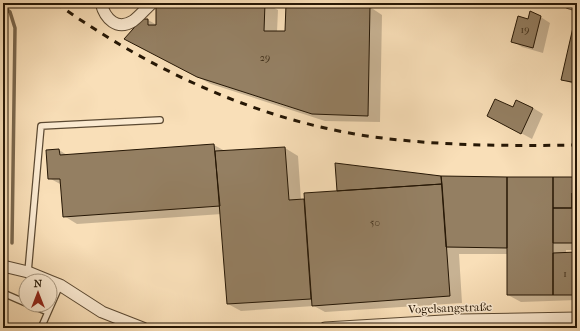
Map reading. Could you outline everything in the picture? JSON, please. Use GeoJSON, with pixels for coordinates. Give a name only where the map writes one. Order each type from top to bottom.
{"type":"FeatureCollection","features":[{"type":"Feature","properties":{"kind":"street"},"geometry":{"type":"LineString","coordinates":[[101,3],[104,14],[111,22],[123,24],[134,20],[152,3]]}},
{"type":"Feature","properties":{"kind":"street"},"geometry":{"type":"LineString","coordinates":[[570,3],[577,5]]}},
{"type":"Feature","properties":{"kind":"street"},"geometry":{"type":"LineString","coordinates":[[3,266],[28,272]]}},
{"type":"Feature","properties":{"kind":"street"},"geometry":{"type":"LineString","coordinates":[[58,285],[102,312],[143,328]]}},
{"type":"Feature","properties":{"kind":"street","name":"Vogelsangstraße"},"geometry":{"type":"LineString","coordinates":[[325,328],[428,321],[488,324],[577,318]]}},
{"type":"Feature","properties":{"kind":"lane"},"geometry":{"type":"LineString","coordinates":[[28,272],[41,126],[160,120]]}},
{"type":"Feature","properties":{"kind":"lane"},"geometry":{"type":"LineString","coordinates":[[3,293],[18,300]]}},
{"type":"Feature","properties":{"kind":"lane"},"geometry":{"type":"LineString","coordinates":[[41,328],[48,313]]}},
{"type":"Feature","properties":{"kind":"building"},"geometry":{"type":"Polygon","coordinates":[[[160,3],[265,3],[264,31],[285,31],[286,4],[370,6],[368,116],[312,114],[197,77],[124,39],[142,19],[148,19],[148,25],[156,25],[156,6],[160,3]]]}},
{"type":"Feature","properties":{"kind":"building"},"geometry":{"type":"Polygon","coordinates":[[[530,11],[541,16],[533,48],[511,42],[518,16],[528,19],[530,11]]]}},
{"type":"Feature","properties":{"kind":"building"},"geometry":{"type":"Polygon","coordinates":[[[574,23],[577,24],[577,83],[561,80],[574,23]]]}},
{"type":"Feature","properties":{"kind":"building"},"geometry":{"type":"Polygon","coordinates":[[[495,99],[513,107],[516,100],[533,108],[521,134],[487,116],[495,99]]]}},
{"type":"Feature","properties":{"kind":"building"},"geometry":{"type":"Polygon","coordinates":[[[214,144],[220,206],[63,217],[60,179],[48,179],[46,150],[59,149],[60,155],[214,144]]]}},
{"type":"Feature","properties":{"kind":"building"},"geometry":{"type":"Polygon","coordinates":[[[285,147],[289,200],[304,199],[311,299],[227,304],[215,151],[285,147]]]}},
{"type":"Feature","properties":{"kind":"building"},"geometry":{"type":"Polygon","coordinates":[[[335,163],[441,176],[442,184],[337,191],[335,163]]]}},
{"type":"Feature","properties":{"kind":"building"},"geometry":{"type":"Polygon","coordinates":[[[441,176],[507,177],[507,248],[446,247],[441,176]]]}},
{"type":"Feature","properties":{"kind":"building"},"geometry":{"type":"Polygon","coordinates":[[[507,177],[553,177],[553,295],[507,295],[507,177]]]}},
{"type":"Feature","properties":{"kind":"building"},"geometry":{"type":"Polygon","coordinates":[[[553,177],[577,177],[577,193],[572,193],[572,208],[553,208],[553,177]]]}},
{"type":"Feature","properties":{"kind":"building"},"geometry":{"type":"Polygon","coordinates":[[[442,184],[450,296],[312,306],[304,193],[442,184]]]}},
{"type":"Feature","properties":{"kind":"building"},"geometry":{"type":"Polygon","coordinates":[[[572,193],[577,193],[577,243],[553,243],[553,208],[572,208],[572,193]]]}},
{"type":"Feature","properties":{"kind":"building"},"geometry":{"type":"Polygon","coordinates":[[[577,252],[577,295],[553,295],[553,253],[577,252]]]}},
{"type":"Feature","properties":{"kind":"waterway"},"geometry":{"type":"LineString","coordinates":[[3,7],[10,12],[15,28],[12,243]]}},
{"type":"Feature","properties":{"kind":"railway"},"geometry":{"type":"LineString","coordinates":[[56,3],[129,50],[168,71],[207,89],[289,119],[331,129],[399,140],[476,145],[577,145]]}}]}
